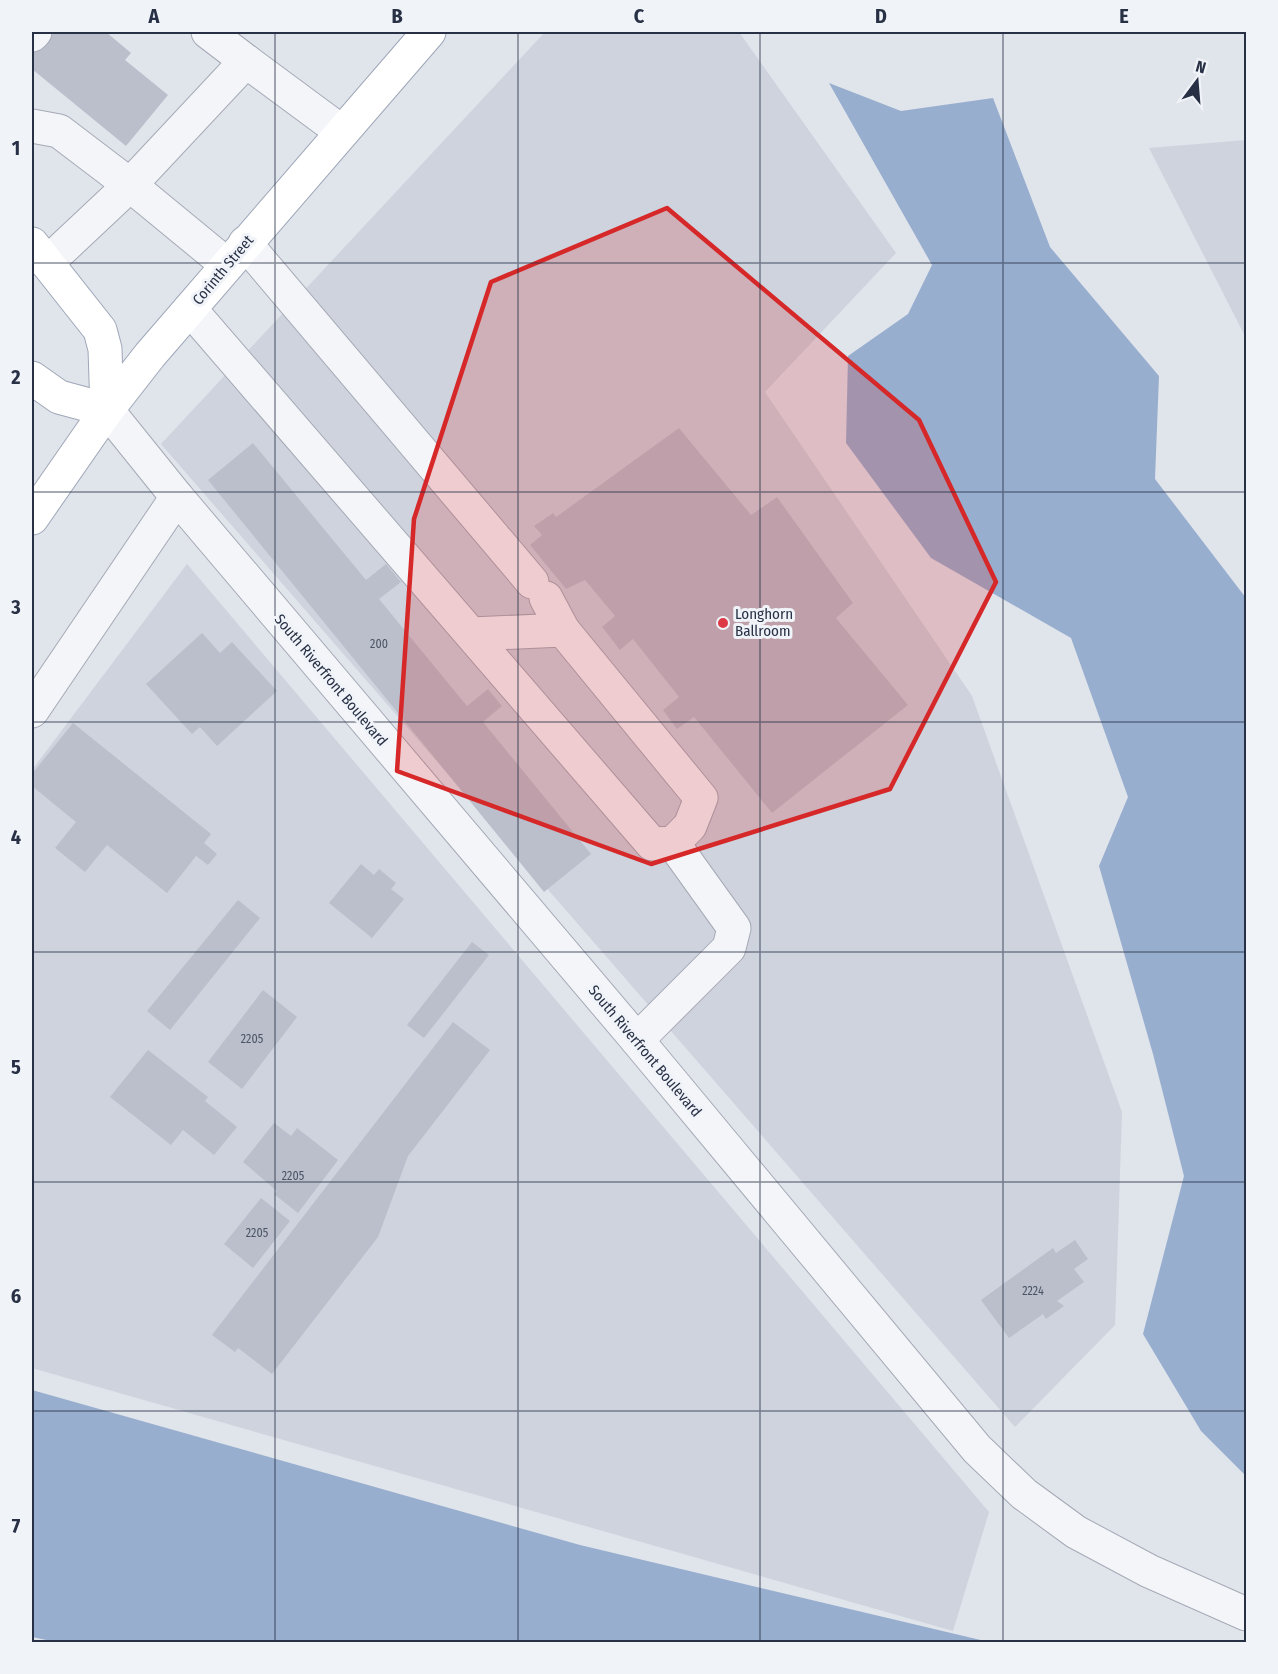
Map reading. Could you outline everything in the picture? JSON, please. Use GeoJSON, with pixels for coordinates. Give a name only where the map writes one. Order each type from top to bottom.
{"type":"FeatureCollection","features":[{"type":"Feature","properties":{"kind":"main road","name":"Corinth Street"},"geometry":{"type":"LineString","coordinates":[[32,518],[106,410],[150,355],[429,32]]}},
{"type":"Feature","properties":{"kind":"main road"},"geometry":{"type":"LineString","coordinates":[[32,378],[60,397],[106,410],[105,349],[100,330],[39,254]]}},
{"type":"Feature","properties":{"kind":"street"},"geometry":{"type":"LineString","coordinates":[[32,35],[35,32]]}},
{"type":"Feature","properties":{"kind":"street"},"geometry":{"type":"LineString","coordinates":[[208,32],[342,132]]}},
{"type":"Feature","properties":{"kind":"street"},"geometry":{"type":"LineString","coordinates":[[39,254],[130,185],[246,61]]}},
{"type":"Feature","properties":{"kind":"street"},"geometry":{"type":"LineString","coordinates":[[32,126],[59,131],[130,185],[236,254],[539,590],[563,630],[701,798],[690,826],[674,843],[652,844],[190,309]]}},
{"type":"Feature","properties":{"kind":"street","name":"South Riverfront Boulevard"},"geometry":{"type":"LineString","coordinates":[[106,410],[637,1040],[977,1449],[1024,1494],[1076,1533],[1149,1571],[1246,1614]]}},
{"type":"Feature","properties":{"kind":"street"},"geometry":{"type":"LineString","coordinates":[[32,711],[177,497]]}},
{"type":"Feature","properties":{"kind":"street"},"geometry":{"type":"LineString","coordinates":[[471,634],[563,630]]}},
{"type":"Feature","properties":{"kind":"street"},"geometry":{"type":"LineString","coordinates":[[637,1040],[729,948],[735,928],[674,843]]}},
{"type":"Feature","properties":{"kind":"highlighted area"},"geometry":{"type":"Polygon","coordinates":[[[667,208],[919,420],[996,582],[890,789],[651,864],[397,771],[414,519],[491,282],[667,208]]]}},
{"type":"Feature","properties":{"kind":"shaded area"},"geometry":{"type":"Polygon","coordinates":[[[545,32],[739,32],[896,253],[765,392],[972,696],[1122,1112],[1115,1325],[1015,1427],[161,444],[545,32]]]}},
{"type":"Feature","properties":{"kind":"shaded area"},"geometry":{"type":"Polygon","coordinates":[[[1246,140],[1246,338],[1149,148],[1246,140]]]}},
{"type":"Feature","properties":{"kind":"shaded area"},"geometry":{"type":"Polygon","coordinates":[[[187,564],[989,1512],[953,1631],[32,1368],[32,770],[187,564]]]}},
{"type":"Feature","properties":{"kind":"water"},"geometry":{"type":"Polygon","coordinates":[[[829,83],[901,111],[993,98],[1050,247],[1159,376],[1155,479],[1246,598],[1246,1476],[1201,1431],[1143,1334],[1184,1176],[1153,1054],[1099,866],[1128,797],[1071,638],[931,558],[846,443],[848,356],[908,314],[932,265],[829,83]]]}},
{"type":"Feature","properties":{"kind":"water"},"geometry":{"type":"Polygon","coordinates":[[[32,1390],[580,1545],[989,1642],[56,1642],[32,1637],[32,1390]]]}},
{"type":"Feature","properties":{"kind":"building"},"geometry":{"type":"Polygon","coordinates":[[[47,32],[106,32],[131,53],[125,60],[168,95],[126,146],[32,69],[32,50],[47,32]]]}},
{"type":"Feature","properties":{"kind":"building","name":"Longhorn Ballroom"},"geometry":{"type":"Polygon","coordinates":[[[679,428],[751,515],[777,497],[853,603],[836,618],[908,705],[772,813],[694,717],[677,729],[663,710],[679,697],[633,639],[620,650],[602,627],[615,616],[585,580],[566,589],[530,545],[542,535],[534,526],[553,513],[556,517],[679,428]]]}},
{"type":"Feature","properties":{"kind":"building"},"geometry":{"type":"Polygon","coordinates":[[[253,443],[366,580],[386,564],[401,582],[379,599],[467,706],[488,689],[502,706],[483,722],[591,854],[544,892],[208,480],[253,443]]]}},
{"type":"Feature","properties":{"kind":"building"},"geometry":{"type":"Polygon","coordinates":[[[202,633],[220,653],[232,642],[277,691],[217,746],[200,727],[192,734],[146,684],[202,633]]]}},
{"type":"Feature","properties":{"kind":"building"},"geometry":{"type":"Polygon","coordinates":[[[73,723],[211,834],[204,843],[217,854],[208,865],[196,856],[167,893],[107,845],[85,872],[55,848],[76,822],[32,786],[32,774],[73,723]]]}},
{"type":"Feature","properties":{"kind":"building"},"geometry":{"type":"Polygon","coordinates":[[[361,864],[374,875],[379,869],[396,883],[391,889],[404,899],[372,938],[329,903],[361,864]]]}},
{"type":"Feature","properties":{"kind":"building"},"geometry":{"type":"Polygon","coordinates":[[[238,900],[260,918],[170,1030],[147,1011],[238,900]]]}},
{"type":"Feature","properties":{"kind":"building"},"geometry":{"type":"Polygon","coordinates":[[[472,942],[489,955],[424,1038],[407,1025],[472,942]]]}},
{"type":"Feature","properties":{"kind":"building"},"geometry":{"type":"Polygon","coordinates":[[[263,990],[297,1017],[242,1089],[208,1062],[263,990]]]}},
{"type":"Feature","properties":{"kind":"building"},"geometry":{"type":"Polygon","coordinates":[[[453,1022],[490,1050],[408,1156],[378,1237],[272,1374],[238,1348],[235,1352],[212,1335],[453,1022]]]}},
{"type":"Feature","properties":{"kind":"building"},"geometry":{"type":"Polygon","coordinates":[[[148,1050],[208,1097],[205,1101],[237,1127],[214,1155],[183,1130],[171,1145],[110,1097],[148,1050]]]}},
{"type":"Feature","properties":{"kind":"building"},"geometry":{"type":"Polygon","coordinates":[[[274,1123],[291,1136],[297,1128],[338,1160],[298,1213],[274,1194],[277,1191],[243,1162],[274,1123]]]}},
{"type":"Feature","properties":{"kind":"building"},"geometry":{"type":"Polygon","coordinates":[[[261,1198],[290,1221],[253,1268],[224,1244],[261,1198]]]}},
{"type":"Feature","properties":{"kind":"building"},"geometry":{"type":"Polygon","coordinates":[[[1075,1240],[1088,1259],[1074,1269],[1084,1282],[1057,1301],[1064,1306],[1046,1319],[1043,1314],[1009,1338],[981,1300],[1053,1248],[1056,1253],[1075,1240]]]}},
{"type":"Feature","properties":{"kind":"place","name":"Longhorn Ballroom"},"geometry":{"type":"Point","coordinates":[723,623]}}]}
